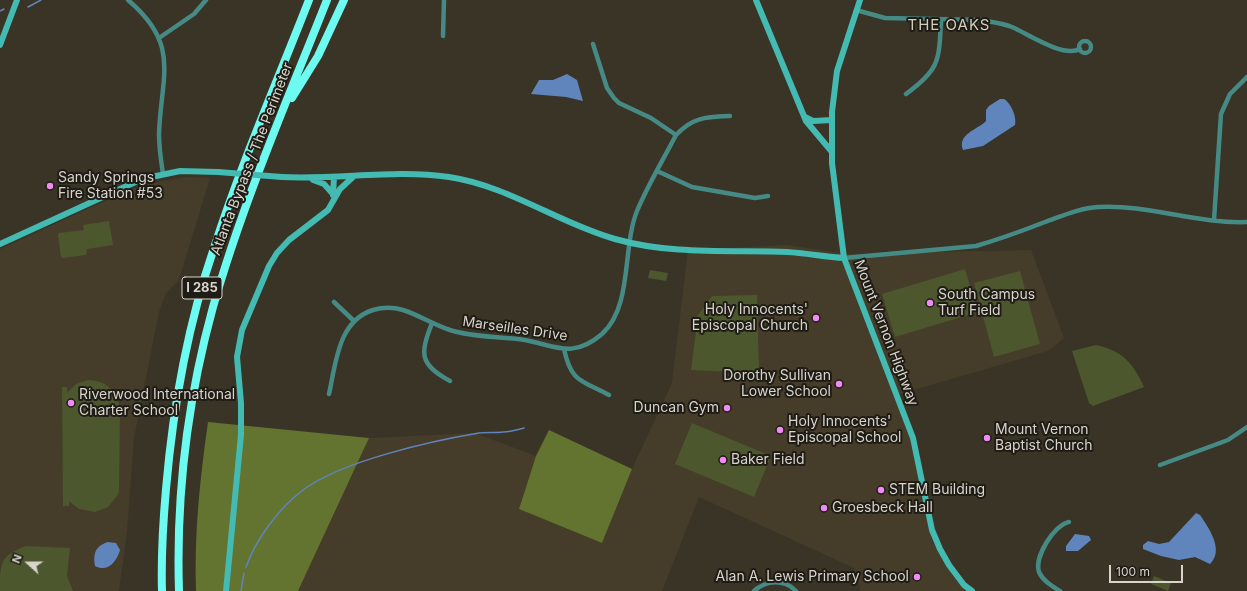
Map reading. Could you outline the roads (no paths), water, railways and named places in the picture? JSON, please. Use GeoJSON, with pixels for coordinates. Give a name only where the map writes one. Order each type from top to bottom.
{"type":"FeatureCollection","features":[{"type":"Feature","properties":{"kind":"highway","name":"Atlanta Bypass / The Perimeter"},"geometry":{"type":"LineString","coordinates":[[162,591],[162,535],[170,435],[187,342],[213,249],[226,211],[309,0]]}},
{"type":"Feature","properties":{"kind":"highway","name":"Atlanta Bypass / The Perimeter"},"geometry":{"type":"LineString","coordinates":[[179,591],[182,487],[190,422],[199,369],[213,308],[229,253],[327,0]]}},
{"type":"Feature","properties":{"kind":"highway"},"geometry":{"type":"LineString","coordinates":[[284,108],[318,56],[344,0]]}},
{"type":"Feature","properties":{"kind":"street"},"geometry":{"type":"LineString","coordinates":[[0,45],[17,0]]}},
{"type":"Feature","properties":{"kind":"street"},"geometry":{"type":"LineString","coordinates":[[128,0],[143,12],[159,38],[166,66],[159,134],[163,174]]}},
{"type":"Feature","properties":{"kind":"street"},"geometry":{"type":"LineString","coordinates":[[159,38],[194,14],[206,0]]}},
{"type":"Feature","properties":{"kind":"street"},"geometry":{"type":"LineString","coordinates":[[443,36],[444,0]]}},
{"type":"Feature","properties":{"kind":"street"},"geometry":{"type":"LineString","coordinates":[[756,0],[805,117],[810,127],[832,152]]}},
{"type":"Feature","properties":{"kind":"street","name":"Mount Vernon Highway"},"geometry":{"type":"LineString","coordinates":[[860,0],[838,71],[834,91],[832,120],[832,152],[844,258],[913,438],[932,530],[949,565],[972,591]]}},
{"type":"Feature","properties":{"kind":"street"},"geometry":{"type":"LineString","coordinates":[[856,10],[885,18],[997,22],[1014,28],[1055,47],[1070,51],[1080,49]]}},
{"type":"Feature","properties":{"kind":"street"},"geometry":{"type":"LineString","coordinates":[[906,94],[927,77],[936,63],[940,50],[941,20]]}},
{"type":"Feature","properties":{"kind":"street"},"geometry":{"type":"LineString","coordinates":[[593,44],[607,88],[614,98],[619,103],[651,118],[676,135],[685,126],[696,120],[730,116]]}},
{"type":"Feature","properties":{"kind":"street"},"geometry":{"type":"LineString","coordinates":[[1214,220],[1221,114],[1230,94],[1247,77]]}},
{"type":"Feature","properties":{"kind":"street"},"geometry":{"type":"LineString","coordinates":[[805,117],[813,121],[832,120]]}},
{"type":"Feature","properties":{"kind":"street","name":"Marseilles Drive"},"geometry":{"type":"LineString","coordinates":[[354,321],[369,312],[388,308],[405,311],[432,323],[463,334],[526,340],[551,348],[564,349],[578,347],[591,341],[603,332],[613,321],[620,303],[637,211],[676,135]]}},
{"type":"Feature","properties":{"kind":"street"},"geometry":{"type":"LineString","coordinates":[[0,244],[119,188],[142,179],[163,174],[199,170],[303,178],[417,174],[449,178],[477,183],[527,202],[595,232],[630,243],[676,249],[787,252],[844,258],[976,246],[1070,213],[1096,207],[1122,207],[1214,220],[1247,222]]}},
{"type":"Feature","properties":{"kind":"street"},"geometry":{"type":"LineString","coordinates":[[657,171],[692,187],[756,198],[768,196]]}},
{"type":"Feature","properties":{"kind":"street"},"geometry":{"type":"LineString","coordinates":[[226,591],[241,435],[241,403],[237,357],[242,330],[269,266],[277,253],[289,240],[322,215],[343,185],[354,176]]}},
{"type":"Feature","properties":{"kind":"street"},"geometry":{"type":"LineString","coordinates":[[331,204],[334,177]]}},
{"type":"Feature","properties":{"kind":"street"},"geometry":{"type":"LineString","coordinates":[[303,178],[324,184],[333,194]]}},
{"type":"Feature","properties":{"kind":"street"},"geometry":{"type":"LineString","coordinates":[[329,394],[341,341],[347,329],[354,321],[334,302]]}},
{"type":"Feature","properties":{"kind":"street"},"geometry":{"type":"LineString","coordinates":[[432,323],[424,344],[425,357],[434,371],[450,381]]}},
{"type":"Feature","properties":{"kind":"street"},"geometry":{"type":"LineString","coordinates":[[564,349],[568,366],[574,375],[609,394]]}},
{"type":"Feature","properties":{"kind":"street"},"geometry":{"type":"LineString","coordinates":[[1160,465],[1228,440],[1247,428]]}},
{"type":"Feature","properties":{"kind":"street"},"geometry":{"type":"LineString","coordinates":[[1060,591],[1043,579],[1039,571],[1038,563],[1041,552],[1058,527],[1069,522]]}},
{"type":"Feature","properties":{"kind":"street"},"geometry":{"type":"LineString","coordinates":[[754,591],[766,583],[776,582],[786,584],[796,591]]}},
{"type":"Feature","properties":{"kind":"water"},"geometry":{"type":"Polygon","coordinates":[[[567,74],[577,80],[583,101],[566,97],[531,94],[539,80],[553,80],[567,74]]]}},
{"type":"Feature","properties":{"kind":"water"},"geometry":{"type":"Polygon","coordinates":[[[1000,99],[1007,101],[1011,107],[1015,118],[1015,125],[983,146],[963,150],[962,145],[965,136],[986,121],[986,110],[989,106],[1000,99]]]}},
{"type":"Feature","properties":{"kind":"water"},"geometry":{"type":"Polygon","coordinates":[[[1196,513],[1200,515],[1211,532],[1216,546],[1214,558],[1210,564],[1195,557],[1179,560],[1161,556],[1143,549],[1143,545],[1148,541],[1159,544],[1169,542],[1196,513]]]}},
{"type":"Feature","properties":{"kind":"water"},"geometry":{"type":"Polygon","coordinates":[[[1075,534],[1089,536],[1091,540],[1078,551],[1066,551],[1066,546],[1075,534]]]}},
{"type":"Feature","properties":{"kind":"water"},"geometry":{"type":"Polygon","coordinates":[[[108,542],[116,543],[120,550],[117,558],[108,567],[100,568],[95,566],[94,558],[96,551],[100,546],[108,542]]]}},
{"type":"Feature","properties":{"kind":"waterway"},"geometry":{"type":"LineString","coordinates":[[28,7],[41,0]]}},
{"type":"Feature","properties":{"kind":"waterway"},"geometry":{"type":"LineString","coordinates":[[0,11],[4,9]]}},
{"type":"Feature","properties":{"kind":"waterway"},"geometry":{"type":"LineString","coordinates":[[246,567],[250,556],[262,535],[277,515],[294,497],[320,480],[363,461],[413,447],[479,433],[508,432],[524,428]]}},
{"type":"Feature","properties":{"kind":"waterway"},"geometry":{"type":"LineString","coordinates":[[241,591],[244,573]]}},
{"type":"Feature","properties":{"kind":"place","name":"Sandy Springs Fire Station #53"},"geometry":{"type":"Point","coordinates":[50,186]}},
{"type":"Feature","properties":{"kind":"place","name":"South Campus Turf Field"},"geometry":{"type":"Point","coordinates":[930,303]}},
{"type":"Feature","properties":{"kind":"place","name":"Holy Innocents' Episcopal Church"},"geometry":{"type":"Point","coordinates":[816,318]}},
{"type":"Feature","properties":{"kind":"place","name":"Dorothy Sullivan Lower School"},"geometry":{"type":"Point","coordinates":[839,384]}},
{"type":"Feature","properties":{"kind":"place","name":"Riverwood International Charter School"},"geometry":{"type":"Point","coordinates":[71,403]}},
{"type":"Feature","properties":{"kind":"place","name":"Duncan Gym"},"geometry":{"type":"Point","coordinates":[727,408]}},
{"type":"Feature","properties":{"kind":"place","name":"Holy Innocents' Episcopal School"},"geometry":{"type":"Point","coordinates":[780,430]}},
{"type":"Feature","properties":{"kind":"place","name":"Mount Vernon Baptist Church"},"geometry":{"type":"Point","coordinates":[987,438]}},
{"type":"Feature","properties":{"kind":"place","name":"Baker Field"},"geometry":{"type":"Point","coordinates":[723,460]}},
{"type":"Feature","properties":{"kind":"place","name":"STEM Building"},"geometry":{"type":"Point","coordinates":[881,490]}},
{"type":"Feature","properties":{"kind":"place","name":"Groesbeck Hall"},"geometry":{"type":"Point","coordinates":[824,508]}},
{"type":"Feature","properties":{"kind":"place","name":"Alan A. Lewis Primary School"},"geometry":{"type":"Point","coordinates":[917,577]}},
{"type":"Feature","properties":{"kind":"district","name":"THE OAKS"},"geometry":{"type":"Point","coordinates":[949,25]}}]}
